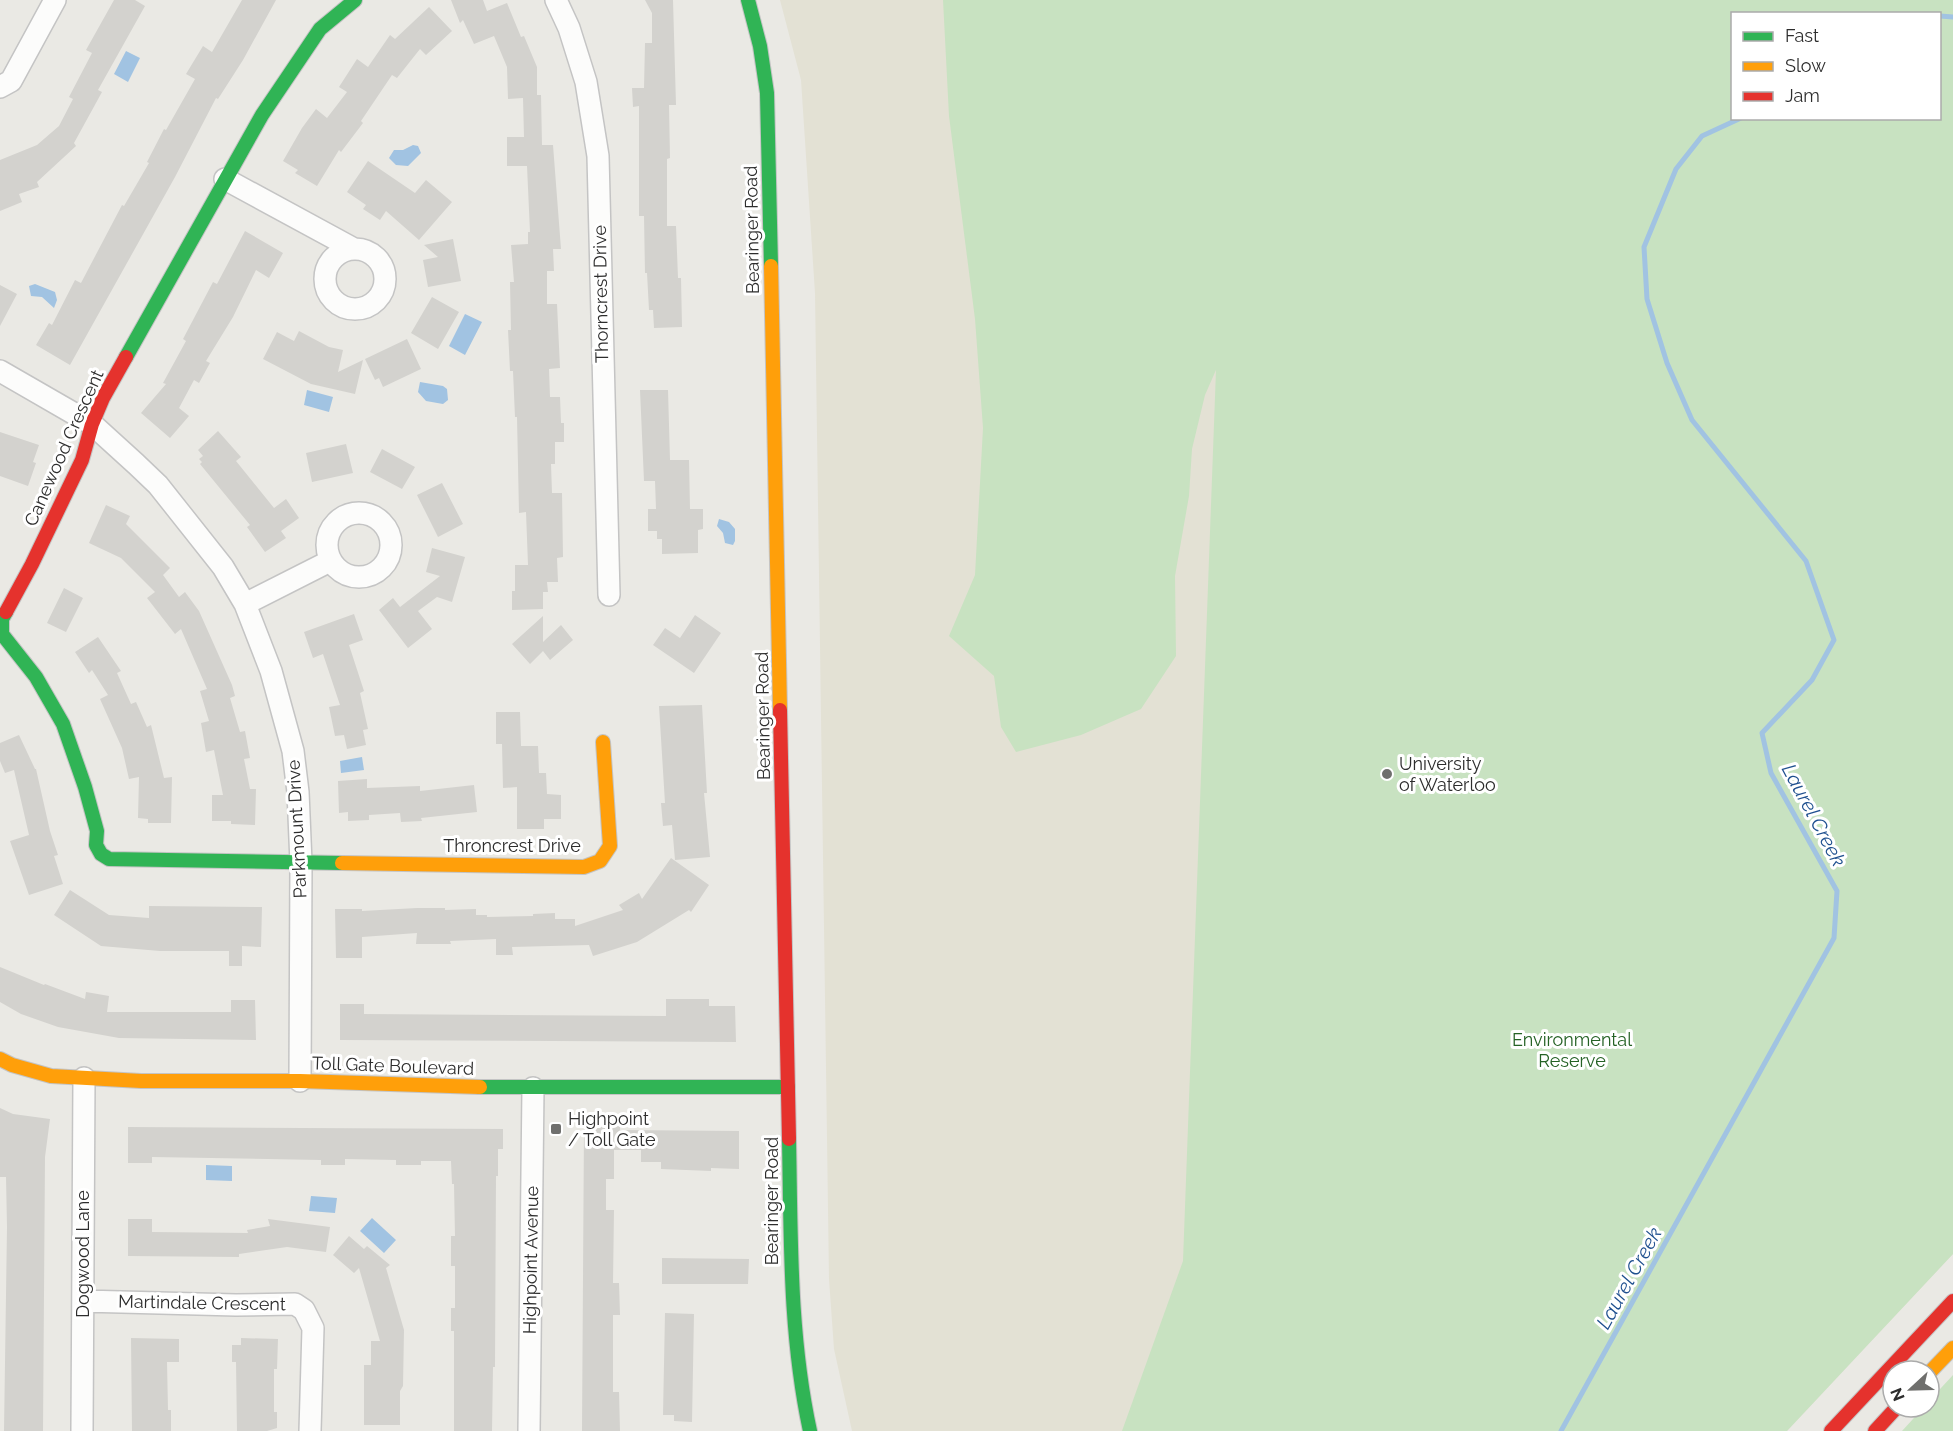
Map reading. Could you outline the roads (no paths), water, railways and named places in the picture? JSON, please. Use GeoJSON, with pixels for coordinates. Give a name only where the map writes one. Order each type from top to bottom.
{"type":"FeatureCollection","features":[{"type":"Feature","properties":{"kind":"street"},"geometry":{"type":"LineString","coordinates":[[0,87],[11,81],[55,0]]}},
{"type":"Feature","properties":{"kind":"street","name":"Canewood Crescent"},"geometry":{"type":"LineString","coordinates":[[301,863],[109,859],[101,854],[96,845],[97,831],[85,788],[63,724],[36,677],[2,634],[2,619],[32,564],[82,460],[92,424],[103,398],[262,114],[320,29],[355,0]]}},
{"type":"Feature","properties":{"kind":"street","name":"Thorncrest Drive"},"geometry":{"type":"LineString","coordinates":[[556,0],[586,82],[597,156],[609,595]]}},
{"type":"Feature","properties":{"kind":"street","name":"Bearinger Road"},"geometry":{"type":"LineString","coordinates":[[748,0],[760,46],[767,93],[788,1087],[790,1290],[795,1357],[802,1401],[810,1431]]}},
{"type":"Feature","properties":{"kind":"street"},"geometry":{"type":"LineString","coordinates":[[225,179],[354,249]]}},
{"type":"Feature","properties":{"kind":"street","name":"Parkmount Drive"},"geometry":{"type":"LineString","coordinates":[[0,371],[92,424],[158,485],[223,567],[245,604],[269,663],[293,752],[298,792],[301,863],[300,1081]]}},
{"type":"Feature","properties":{"kind":"street"},"geometry":{"type":"LineString","coordinates":[[245,604],[330,561]]}},
{"type":"Feature","properties":{"kind":"street","name":"Throncrest Drive"},"geometry":{"type":"LineString","coordinates":[[301,863],[584,867],[600,861],[610,846],[603,742]]}},
{"type":"Feature","properties":{"kind":"street","name":"Toll Gate Boulevard"},"geometry":{"type":"LineString","coordinates":[[0,1059],[12,1065],[51,1076],[141,1081],[300,1081],[533,1088],[788,1087]]}},
{"type":"Feature","properties":{"kind":"street","name":"Dogwood Lane"},"geometry":{"type":"LineString","coordinates":[[82,1431],[84,1078]]}},
{"type":"Feature","properties":{"kind":"street","name":"Highpoint Avenue"},"geometry":{"type":"LineString","coordinates":[[529,1431],[533,1088]]}},
{"type":"Feature","properties":{"kind":"street","name":"Martindale Crescent"},"geometry":{"type":"LineString","coordinates":[[83,1301],[236,1305],[295,1304],[304,1310],[313,1328],[310,1431]]}},
{"type":"Feature","properties":{"kind":"street"},"geometry":{"type":"LineString","coordinates":[[1831,1431],[1953,1301]]}},
{"type":"Feature","properties":{"kind":"street"},"geometry":{"type":"LineString","coordinates":[[1941,1360],[1953,1348]]}},
{"type":"Feature","properties":{"kind":"street"},"geometry":{"type":"LineString","coordinates":[[1875,1431],[1886,1419]]}},
{"type":"Feature","properties":{"kind":"water"},"geometry":{"type":"Polygon","coordinates":[[[126,51],[140,58],[128,82],[114,74],[126,51]]]}},
{"type":"Feature","properties":{"kind":"water"},"geometry":{"type":"Polygon","coordinates":[[[413,145],[418,146],[421,153],[408,166],[396,165],[389,158],[394,150],[403,150],[413,145]]]}},
{"type":"Feature","properties":{"kind":"water"},"geometry":{"type":"Polygon","coordinates":[[[35,284],[55,292],[57,300],[54,308],[42,297],[31,296],[29,286],[35,284]]]}},
{"type":"Feature","properties":{"kind":"water"},"geometry":{"type":"Polygon","coordinates":[[[465,314],[482,322],[465,355],[449,346],[465,314]]]}},
{"type":"Feature","properties":{"kind":"water"},"geometry":{"type":"Polygon","coordinates":[[[420,382],[443,386],[447,389],[448,400],[443,404],[426,401],[418,392],[420,382]]]}},
{"type":"Feature","properties":{"kind":"water"},"geometry":{"type":"Polygon","coordinates":[[[307,390],[333,397],[329,412],[304,405],[307,390]]]}},
{"type":"Feature","properties":{"kind":"water"},"geometry":{"type":"Polygon","coordinates":[[[719,519],[729,522],[735,529],[733,545],[725,543],[723,533],[717,526],[719,519]]]}},
{"type":"Feature","properties":{"kind":"water"},"geometry":{"type":"Polygon","coordinates":[[[362,757],[364,770],[341,773],[340,761],[362,757]]]}},
{"type":"Feature","properties":{"kind":"water"},"geometry":{"type":"Polygon","coordinates":[[[206,1165],[232,1166],[232,1181],[206,1180],[206,1165]]]}},
{"type":"Feature","properties":{"kind":"water"},"geometry":{"type":"Polygon","coordinates":[[[311,1196],[337,1198],[335,1213],[309,1211],[311,1196]]]}},
{"type":"Feature","properties":{"kind":"water"},"geometry":{"type":"Polygon","coordinates":[[[372,1218],[396,1240],[384,1253],[360,1231],[372,1218]]]}},
{"type":"Feature","properties":{"kind":"waterway","name":"Laurel Creek"},"geometry":{"type":"LineString","coordinates":[[1941,16],[1953,17]]}},
{"type":"Feature","properties":{"kind":"waterway","name":"Laurel Creek"},"geometry":{"type":"LineString","coordinates":[[1561,1431],[1834,938],[1837,891],[1771,773],[1762,733],[1812,680],[1834,640],[1806,561],[1692,420],[1667,363],[1647,299],[1644,247],[1676,169],[1702,136],[1737,120]]}},
{"type":"Feature","properties":{"kind":"place","name":"University of Waterloo"},"geometry":{"type":"Point","coordinates":[1387,774]}},
{"type":"Feature","properties":{"kind":"place","name":"Highpoint / Toll Gate"},"geometry":{"type":"Point","coordinates":[556,1129]}},
{"type":"Feature","properties":{"kind":"park label","name":"Environmental Reserve"},"geometry":{"type":"Point","coordinates":[1572,1050]}}]}
